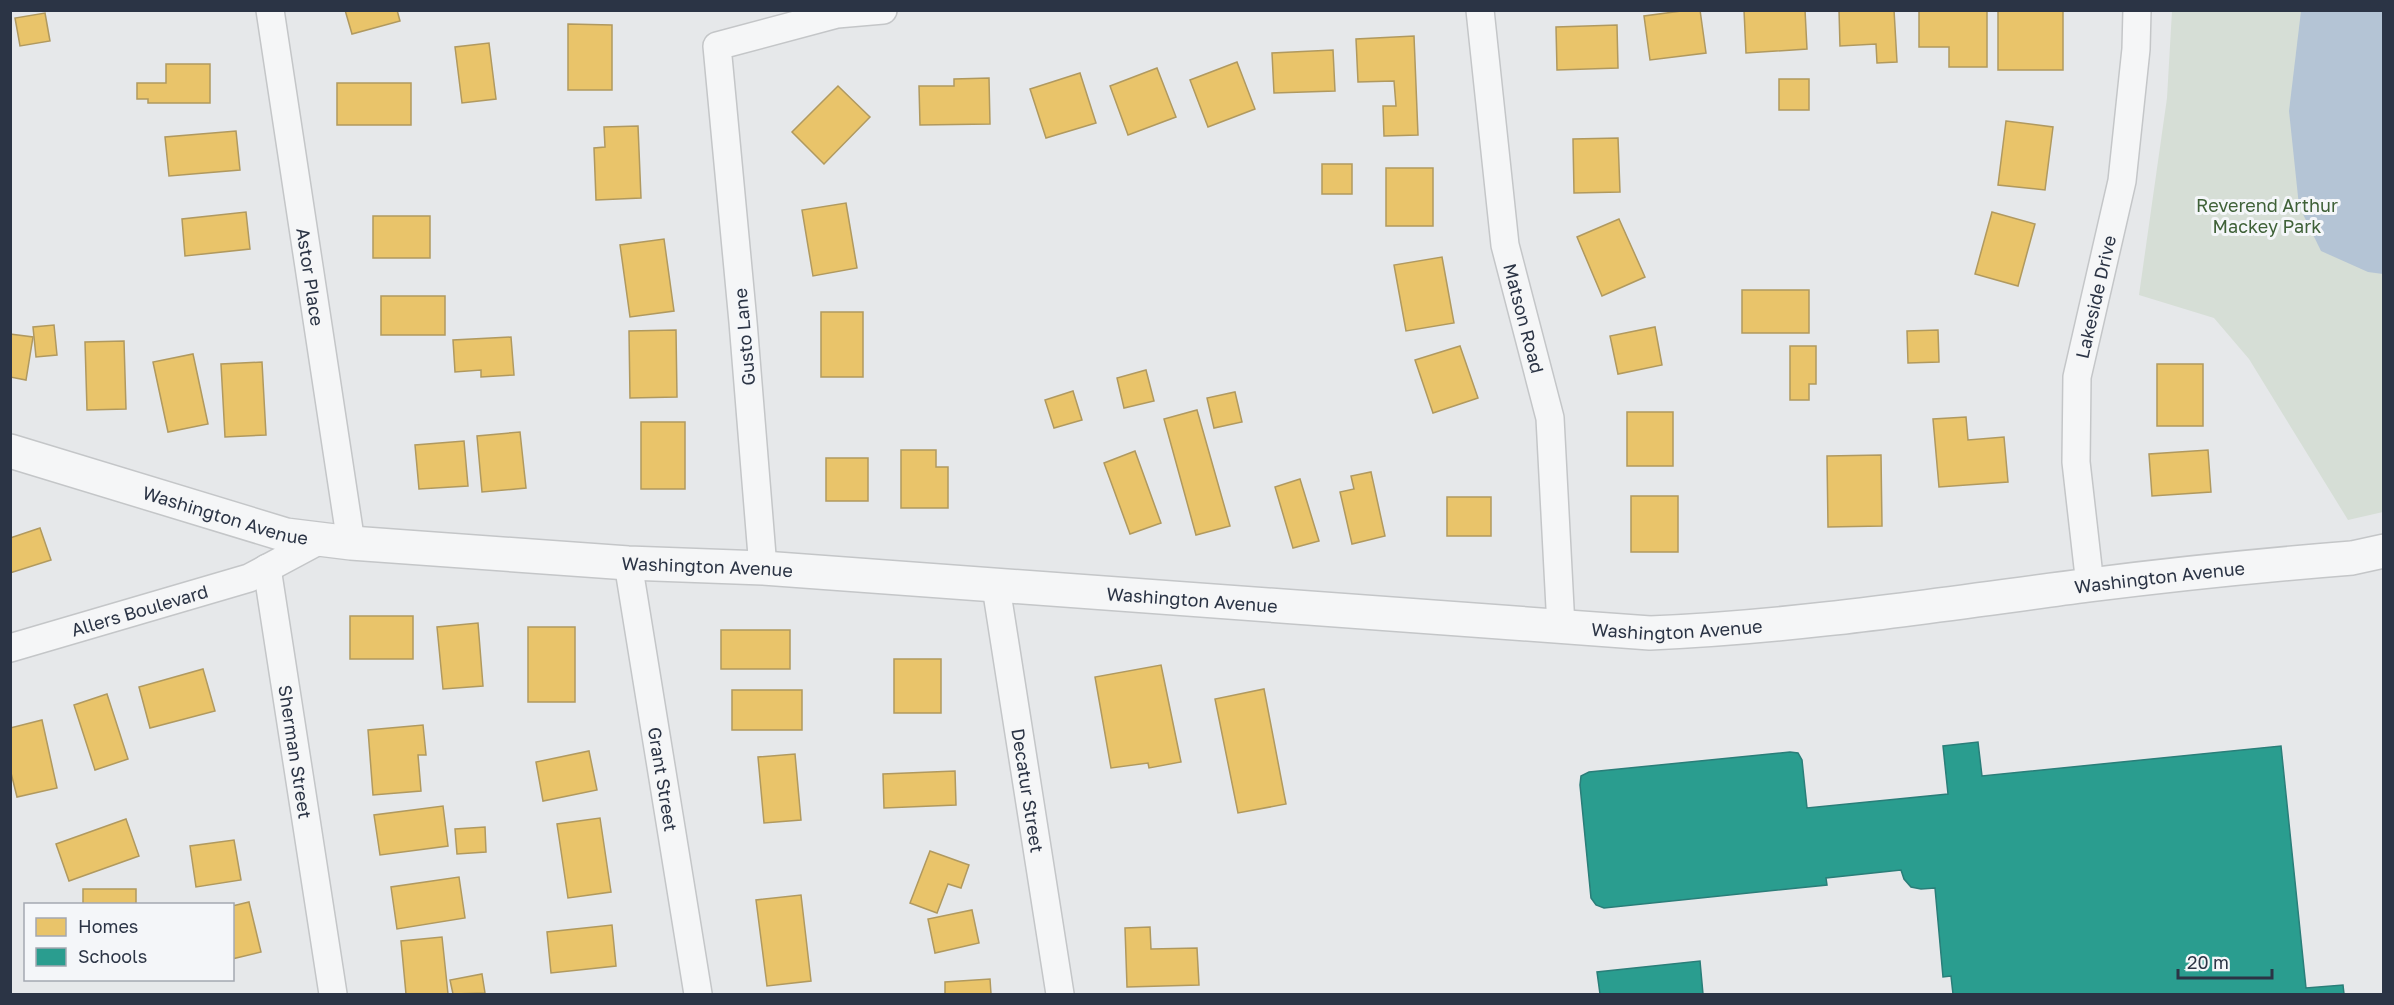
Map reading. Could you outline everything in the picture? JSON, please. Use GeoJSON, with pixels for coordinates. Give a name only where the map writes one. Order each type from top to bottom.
{"type":"FeatureCollection","features":[{"type":"Feature","properties":{"kind":"street","name":"Astor Place"},"geometry":{"type":"LineString","coordinates":[[270,10],[335,541]]}},
{"type":"Feature","properties":{"kind":"street","name":"Gusto Lane"},"geometry":{"type":"LineString","coordinates":[[763,568],[717,46],[837,14],[883,10]]}},
{"type":"Feature","properties":{"kind":"street","name":"Matson Road"},"geometry":{"type":"LineString","coordinates":[[1480,10],[1505,245],[1550,418],[1561,627]]}},
{"type":"Feature","properties":{"kind":"street","name":"Lakeside Drive"},"geometry":{"type":"LineString","coordinates":[[2090,585],[2076,462],[2076,377],[2122,181],[2136,49],[2137,10]]}},
{"type":"Feature","properties":{"kind":"street","name":"Washington Avenue"},"geometry":{"type":"LineString","coordinates":[[10,450],[285,535],[335,541],[628,563],[763,568],[996,587],[1650,633],[1730,630],[2012,597],[2090,585],[2352,558],[2384,551]]}},
{"type":"Feature","properties":{"kind":"street"},"geometry":{"type":"LineString","coordinates":[[267,568],[335,541]]}},
{"type":"Feature","properties":{"kind":"street","name":"Grant Street"},"geometry":{"type":"LineString","coordinates":[[628,563],[698,994]]}},
{"type":"Feature","properties":{"kind":"street","name":"Allers Boulevard"},"geometry":{"type":"LineString","coordinates":[[10,648],[249,578],[267,568]]}},
{"type":"Feature","properties":{"kind":"street","name":"Sherman Street"},"geometry":{"type":"LineString","coordinates":[[267,568],[333,994]]}},
{"type":"Feature","properties":{"kind":"street","name":"Decatur Street"},"geometry":{"type":"LineString","coordinates":[[996,587],[1059,994]]}},
{"type":"Feature","properties":{"kind":"green space","name":"Reverend Arthur Mackey Park"},"geometry":{"type":"Polygon","coordinates":[[[2172,11],[2383,11],[2383,512],[2348,520],[2249,359],[2214,318],[2139,295],[2167,98],[2172,11]]]}},
{"type":"Feature","properties":{"kind":"water"},"geometry":{"type":"Polygon","coordinates":[[[2301,11],[2383,11],[2383,274],[2368,272],[2321,251],[2299,206],[2289,111],[2301,11]]]}},
{"type":"Feature","properties":{"kind":"building: Homes"},"geometry":{"type":"Polygon","coordinates":[[[345,10],[397,10],[400,21],[352,34],[345,10]]]}},
{"type":"Feature","properties":{"kind":"building: Homes"},"geometry":{"type":"Polygon","coordinates":[[[1700,10],[1706,53],[1650,60],[1644,16],[1700,10]]]}},
{"type":"Feature","properties":{"kind":"building: Homes"},"geometry":{"type":"Polygon","coordinates":[[[1744,10],[1805,10],[1807,49],[1746,53],[1744,10]]]}},
{"type":"Feature","properties":{"kind":"building: Homes"},"geometry":{"type":"Polygon","coordinates":[[[1839,10],[1894,10],[1897,62],[1877,63],[1876,44],[1840,46],[1839,10]]]}},
{"type":"Feature","properties":{"kind":"building: Homes"},"geometry":{"type":"Polygon","coordinates":[[[1919,10],[1987,10],[1987,67],[1949,67],[1949,47],[1919,47],[1919,10]]]}},
{"type":"Feature","properties":{"kind":"building: Homes"},"geometry":{"type":"Polygon","coordinates":[[[1998,10],[2063,10],[2063,70],[1998,70],[1998,10]]]}},
{"type":"Feature","properties":{"kind":"building: Homes"},"geometry":{"type":"Polygon","coordinates":[[[45,13],[50,41],[20,46],[15,18],[45,13]]]}},
{"type":"Feature","properties":{"kind":"building: Homes"},"geometry":{"type":"Polygon","coordinates":[[[568,24],[612,25],[612,90],[568,90],[568,24]]]}},
{"type":"Feature","properties":{"kind":"building: Homes"},"geometry":{"type":"Polygon","coordinates":[[[1617,25],[1618,68],[1557,70],[1556,27],[1617,25]]]}},
{"type":"Feature","properties":{"kind":"building: Homes"},"geometry":{"type":"Polygon","coordinates":[[[1414,36],[1418,135],[1384,136],[1383,106],[1396,106],[1394,81],[1358,82],[1356,39],[1414,36]]]}},
{"type":"Feature","properties":{"kind":"building: Homes"},"geometry":{"type":"Polygon","coordinates":[[[489,43],[496,99],[462,103],[455,47],[489,43]]]}},
{"type":"Feature","properties":{"kind":"building: Homes"},"geometry":{"type":"Polygon","coordinates":[[[1333,50],[1335,91],[1274,93],[1272,53],[1333,50]]]}},
{"type":"Feature","properties":{"kind":"building: Homes"},"geometry":{"type":"Polygon","coordinates":[[[1237,62],[1255,109],[1208,127],[1190,80],[1237,62]]]}},
{"type":"Feature","properties":{"kind":"building: Homes"},"geometry":{"type":"Polygon","coordinates":[[[166,64],[210,64],[210,103],[148,103],[148,99],[137,99],[137,83],[166,83],[166,64]]]}},
{"type":"Feature","properties":{"kind":"building: Homes"},"geometry":{"type":"Polygon","coordinates":[[[1157,68],[1176,117],[1128,135],[1110,86],[1157,68]]]}},
{"type":"Feature","properties":{"kind":"building: Homes"},"geometry":{"type":"Polygon","coordinates":[[[1080,73],[1096,123],[1046,138],[1030,89],[1080,73]]]}},
{"type":"Feature","properties":{"kind":"building: Homes"},"geometry":{"type":"Polygon","coordinates":[[[989,78],[990,124],[920,125],[919,86],[954,86],[954,79],[989,78]]]}},
{"type":"Feature","properties":{"kind":"building: Homes"},"geometry":{"type":"Polygon","coordinates":[[[1779,79],[1809,79],[1809,110],[1779,110],[1779,79]]]}},
{"type":"Feature","properties":{"kind":"building: Homes"},"geometry":{"type":"Polygon","coordinates":[[[337,83],[411,83],[411,125],[337,125],[337,83]]]}},
{"type":"Feature","properties":{"kind":"building: Homes"},"geometry":{"type":"Polygon","coordinates":[[[838,86],[870,117],[824,164],[792,132],[838,86]]]}},
{"type":"Feature","properties":{"kind":"building: Homes"},"geometry":{"type":"Polygon","coordinates":[[[2006,121],[2053,127],[2045,190],[1998,185],[2006,121]]]}},
{"type":"Feature","properties":{"kind":"building: Homes"},"geometry":{"type":"Polygon","coordinates":[[[638,126],[641,198],[596,200],[594,148],[605,147],[604,127],[638,126]]]}},
{"type":"Feature","properties":{"kind":"building: Homes"},"geometry":{"type":"Polygon","coordinates":[[[236,131],[240,170],[169,176],[165,137],[236,131]]]}},
{"type":"Feature","properties":{"kind":"building: Homes"},"geometry":{"type":"Polygon","coordinates":[[[1618,138],[1620,192],[1574,193],[1573,139],[1618,138]]]}},
{"type":"Feature","properties":{"kind":"building: Homes"},"geometry":{"type":"Polygon","coordinates":[[[1322,164],[1352,164],[1352,194],[1322,194],[1322,164]]]}},
{"type":"Feature","properties":{"kind":"building: Homes"},"geometry":{"type":"Polygon","coordinates":[[[1386,168],[1433,168],[1433,226],[1386,226],[1386,168]]]}},
{"type":"Feature","properties":{"kind":"building: Homes"},"geometry":{"type":"Polygon","coordinates":[[[846,203],[857,268],[813,276],[802,210],[846,203]]]}},
{"type":"Feature","properties":{"kind":"building: Homes"},"geometry":{"type":"Polygon","coordinates":[[[246,212],[250,249],[185,256],[182,219],[246,212]]]}},
{"type":"Feature","properties":{"kind":"building: Homes"},"geometry":{"type":"Polygon","coordinates":[[[1992,212],[2035,224],[2018,286],[1975,274],[1992,212]]]}},
{"type":"Feature","properties":{"kind":"building: Homes"},"geometry":{"type":"Polygon","coordinates":[[[373,216],[430,216],[430,258],[373,258],[373,216]]]}},
{"type":"Feature","properties":{"kind":"building: Homes"},"geometry":{"type":"Polygon","coordinates":[[[1619,219],[1645,277],[1602,296],[1577,237],[1619,219]]]}},
{"type":"Feature","properties":{"kind":"building: Homes"},"geometry":{"type":"Polygon","coordinates":[[[664,239],[674,311],[630,317],[620,245],[664,239]]]}},
{"type":"Feature","properties":{"kind":"building: Homes"},"geometry":{"type":"Polygon","coordinates":[[[1442,257],[1454,323],[1406,331],[1394,265],[1442,257]]]}},
{"type":"Feature","properties":{"kind":"building: Homes"},"geometry":{"type":"Polygon","coordinates":[[[1742,290],[1809,290],[1809,333],[1742,333],[1742,290]]]}},
{"type":"Feature","properties":{"kind":"building: Homes"},"geometry":{"type":"Polygon","coordinates":[[[381,296],[445,296],[445,335],[381,335],[381,296]]]}},
{"type":"Feature","properties":{"kind":"building: Homes"},"geometry":{"type":"Polygon","coordinates":[[[821,312],[863,312],[863,377],[821,377],[821,312]]]}},
{"type":"Feature","properties":{"kind":"building: Homes"},"geometry":{"type":"Polygon","coordinates":[[[54,325],[57,355],[36,357],[33,327],[54,325]]]}},
{"type":"Feature","properties":{"kind":"building: Homes"},"geometry":{"type":"Polygon","coordinates":[[[1655,327],[1662,365],[1618,374],[1610,336],[1655,327]]]}},
{"type":"Feature","properties":{"kind":"building: Homes"},"geometry":{"type":"Polygon","coordinates":[[[676,330],[677,397],[630,398],[629,331],[676,330]]]}},
{"type":"Feature","properties":{"kind":"building: Homes"},"geometry":{"type":"Polygon","coordinates":[[[1938,330],[1939,362],[1908,363],[1907,331],[1938,330]]]}},
{"type":"Feature","properties":{"kind":"building: Homes"},"geometry":{"type":"Polygon","coordinates":[[[10,334],[33,337],[26,380],[10,377],[10,334]]]}},
{"type":"Feature","properties":{"kind":"building: Homes"},"geometry":{"type":"Polygon","coordinates":[[[511,337],[514,375],[481,377],[481,370],[455,372],[453,340],[511,337]]]}},
{"type":"Feature","properties":{"kind":"building: Homes"},"geometry":{"type":"Polygon","coordinates":[[[124,341],[126,409],[87,410],[85,342],[124,341]]]}},
{"type":"Feature","properties":{"kind":"building: Homes"},"geometry":{"type":"Polygon","coordinates":[[[1460,346],[1478,398],[1433,413],[1415,360],[1460,346]]]}},
{"type":"Feature","properties":{"kind":"building: Homes"},"geometry":{"type":"Polygon","coordinates":[[[1790,346],[1816,346],[1816,384],[1809,384],[1809,400],[1790,400],[1790,346]]]}},
{"type":"Feature","properties":{"kind":"building: Homes"},"geometry":{"type":"Polygon","coordinates":[[[193,354],[208,424],[168,432],[153,362],[193,354]]]}},
{"type":"Feature","properties":{"kind":"building: Homes"},"geometry":{"type":"Polygon","coordinates":[[[262,362],[266,435],[225,437],[221,364],[262,362]]]}},
{"type":"Feature","properties":{"kind":"building: Homes"},"geometry":{"type":"Polygon","coordinates":[[[2157,364],[2203,364],[2203,426],[2157,426],[2157,364]]]}},
{"type":"Feature","properties":{"kind":"building: Homes"},"geometry":{"type":"Polygon","coordinates":[[[1146,370],[1154,401],[1124,408],[1117,378],[1146,370]]]}},
{"type":"Feature","properties":{"kind":"building: Homes"},"geometry":{"type":"Polygon","coordinates":[[[1073,391],[1082,420],[1054,428],[1045,400],[1073,391]]]}},
{"type":"Feature","properties":{"kind":"building: Homes"},"geometry":{"type":"Polygon","coordinates":[[[1235,392],[1242,422],[1214,428],[1207,398],[1235,392]]]}},
{"type":"Feature","properties":{"kind":"building: Homes"},"geometry":{"type":"Polygon","coordinates":[[[1197,410],[1230,526],[1196,535],[1164,419],[1197,410]]]}},
{"type":"Feature","properties":{"kind":"building: Homes"},"geometry":{"type":"Polygon","coordinates":[[[1627,412],[1673,412],[1673,466],[1627,466],[1627,412]]]}},
{"type":"Feature","properties":{"kind":"building: Homes"},"geometry":{"type":"Polygon","coordinates":[[[1966,417],[1968,440],[2004,437],[2008,482],[1939,487],[1933,419],[1966,417]]]}},
{"type":"Feature","properties":{"kind":"building: Homes"},"geometry":{"type":"Polygon","coordinates":[[[641,422],[685,422],[685,489],[641,489],[641,422]]]}},
{"type":"Feature","properties":{"kind":"building: Homes"},"geometry":{"type":"Polygon","coordinates":[[[520,432],[526,488],[482,492],[477,436],[520,432]]]}},
{"type":"Feature","properties":{"kind":"building: Homes"},"geometry":{"type":"Polygon","coordinates":[[[464,441],[468,486],[419,489],[415,445],[464,441]]]}},
{"type":"Feature","properties":{"kind":"building: Homes"},"geometry":{"type":"Polygon","coordinates":[[[901,450],[936,450],[936,467],[948,467],[948,508],[901,508],[901,450]]]}},
{"type":"Feature","properties":{"kind":"building: Homes"},"geometry":{"type":"Polygon","coordinates":[[[2208,450],[2211,492],[2152,496],[2149,454],[2208,450]]]}},
{"type":"Feature","properties":{"kind":"building: Homes"},"geometry":{"type":"Polygon","coordinates":[[[1135,451],[1161,523],[1130,534],[1104,463],[1135,451]]]}},
{"type":"Feature","properties":{"kind":"building: Homes"},"geometry":{"type":"Polygon","coordinates":[[[1881,455],[1882,526],[1828,527],[1827,456],[1881,455]]]}},
{"type":"Feature","properties":{"kind":"building: Homes"},"geometry":{"type":"Polygon","coordinates":[[[826,458],[868,458],[868,501],[826,501],[826,458]]]}},
{"type":"Feature","properties":{"kind":"building: Homes"},"geometry":{"type":"Polygon","coordinates":[[[1371,472],[1385,536],[1352,544],[1340,492],[1354,489],[1351,476],[1371,472]]]}},
{"type":"Feature","properties":{"kind":"building: Homes"},"geometry":{"type":"Polygon","coordinates":[[[1300,479],[1319,541],[1293,548],[1275,487],[1300,479]]]}},
{"type":"Feature","properties":{"kind":"building: Homes"},"geometry":{"type":"Polygon","coordinates":[[[1631,496],[1678,496],[1678,552],[1631,552],[1631,496]]]}},
{"type":"Feature","properties":{"kind":"building: Homes"},"geometry":{"type":"Polygon","coordinates":[[[1447,497],[1491,497],[1491,536],[1447,536],[1447,497]]]}},
{"type":"Feature","properties":{"kind":"building: Homes"},"geometry":{"type":"Polygon","coordinates":[[[40,528],[51,560],[10,573],[10,538],[40,528]]]}},
{"type":"Feature","properties":{"kind":"building: Homes"},"geometry":{"type":"Polygon","coordinates":[[[350,616],[413,616],[413,659],[350,659],[350,616]]]}},
{"type":"Feature","properties":{"kind":"building: Homes"},"geometry":{"type":"Polygon","coordinates":[[[478,623],[483,686],[443,689],[437,627],[478,623]]]}},
{"type":"Feature","properties":{"kind":"building: Homes"},"geometry":{"type":"Polygon","coordinates":[[[528,627],[575,627],[575,702],[528,702],[528,627]]]}},
{"type":"Feature","properties":{"kind":"building: Homes"},"geometry":{"type":"Polygon","coordinates":[[[721,630],[790,630],[790,669],[721,669],[721,630]]]}},
{"type":"Feature","properties":{"kind":"building: Homes"},"geometry":{"type":"Polygon","coordinates":[[[894,659],[941,659],[941,713],[894,713],[894,659]]]}},
{"type":"Feature","properties":{"kind":"building: Homes"},"geometry":{"type":"Polygon","coordinates":[[[1161,665],[1181,762],[1149,768],[1148,763],[1111,768],[1095,677],[1161,665]]]}},
{"type":"Feature","properties":{"kind":"building: Homes"},"geometry":{"type":"Polygon","coordinates":[[[203,669],[215,711],[150,728],[139,687],[203,669]]]}},
{"type":"Feature","properties":{"kind":"building: Homes"},"geometry":{"type":"Polygon","coordinates":[[[1264,689],[1286,804],[1238,813],[1215,699],[1264,689]]]}},
{"type":"Feature","properties":{"kind":"building: Homes"},"geometry":{"type":"Polygon","coordinates":[[[732,690],[802,690],[802,730],[732,730],[732,690]]]}},
{"type":"Feature","properties":{"kind":"building: Homes"},"geometry":{"type":"Polygon","coordinates":[[[107,694],[128,759],[95,770],[74,705],[107,694]]]}},
{"type":"Feature","properties":{"kind":"building: Homes"},"geometry":{"type":"Polygon","coordinates":[[[42,720],[57,788],[17,797],[10,769],[10,728],[42,720]]]}},
{"type":"Feature","properties":{"kind":"building: Homes"},"geometry":{"type":"Polygon","coordinates":[[[423,725],[426,755],[418,755],[421,791],[373,795],[368,730],[423,725]]]}},
{"type":"Feature","properties":{"kind":"building: Homes"},"geometry":{"type":"Polygon","coordinates":[[[589,751],[597,790],[543,801],[536,762],[589,751]]]}},
{"type":"Feature","properties":{"kind":"building: Homes"},"geometry":{"type":"Polygon","coordinates":[[[795,754],[801,820],[764,823],[758,757],[795,754]]]}},
{"type":"Feature","properties":{"kind":"building: Homes"},"geometry":{"type":"Polygon","coordinates":[[[955,771],[956,805],[884,808],[883,774],[955,771]]]}},
{"type":"Feature","properties":{"kind":"building: Homes"},"geometry":{"type":"Polygon","coordinates":[[[443,806],[448,846],[380,855],[374,815],[443,806]]]}},
{"type":"Feature","properties":{"kind":"building: Homes"},"geometry":{"type":"Polygon","coordinates":[[[600,818],[611,892],[568,898],[557,824],[600,818]]]}},
{"type":"Feature","properties":{"kind":"building: Homes"},"geometry":{"type":"Polygon","coordinates":[[[126,819],[139,856],[69,881],[56,844],[126,819]]]}},
{"type":"Feature","properties":{"kind":"building: Homes"},"geometry":{"type":"Polygon","coordinates":[[[485,827],[486,852],[457,854],[455,829],[485,827]]]}},
{"type":"Feature","properties":{"kind":"building: Homes"},"geometry":{"type":"Polygon","coordinates":[[[234,840],[241,880],[196,887],[190,846],[234,840]]]}},
{"type":"Feature","properties":{"kind":"building: Homes"},"geometry":{"type":"Polygon","coordinates":[[[930,851],[969,865],[961,888],[948,884],[937,913],[910,903],[930,851]]]}},
{"type":"Feature","properties":{"kind":"building: Homes"},"geometry":{"type":"Polygon","coordinates":[[[459,877],[465,918],[397,929],[391,887],[459,877]]]}},
{"type":"Feature","properties":{"kind":"building: Homes"},"geometry":{"type":"Polygon","coordinates":[[[83,889],[136,889],[136,903],[83,903],[83,889]]]}},
{"type":"Feature","properties":{"kind":"building: Homes"},"geometry":{"type":"Polygon","coordinates":[[[801,895],[811,981],[767,986],[756,900],[801,895]]]}},
{"type":"Feature","properties":{"kind":"building: Homes"},"geometry":{"type":"Polygon","coordinates":[[[249,902],[261,952],[234,959],[234,906],[249,902]]]}},
{"type":"Feature","properties":{"kind":"building: Homes"},"geometry":{"type":"Polygon","coordinates":[[[972,910],[979,943],[935,953],[928,919],[972,910]]]}},
{"type":"Feature","properties":{"kind":"building: Homes"},"geometry":{"type":"Polygon","coordinates":[[[612,925],[616,966],[551,973],[547,932],[612,925]]]}},
{"type":"Feature","properties":{"kind":"building: Homes"},"geometry":{"type":"Polygon","coordinates":[[[1150,927],[1151,949],[1197,948],[1199,985],[1127,987],[1125,928],[1150,927]]]}},
{"type":"Feature","properties":{"kind":"building: Homes"},"geometry":{"type":"Polygon","coordinates":[[[442,937],[448,994],[406,994],[401,941],[442,937]]]}},
{"type":"Feature","properties":{"kind":"building: Homes"},"geometry":{"type":"Polygon","coordinates":[[[482,974],[485,993],[453,994],[450,980],[482,974]]]}},
{"type":"Feature","properties":{"kind":"building: Homes"},"geometry":{"type":"Polygon","coordinates":[[[990,979],[991,994],[945,994],[945,982],[990,979]]]}},
{"type":"Feature","properties":{"kind":"building: Schools"},"geometry":{"type":"Polygon","coordinates":[[[1978,742],[1982,776],[2281,746],[2306,988],[2343,985],[2344,994],[1953,994],[1951,976],[1943,977],[1935,888],[1911,887],[1904,879],[1901,870],[1826,878],[1827,885],[1604,908],[1596,905],[1591,898],[1580,785],[1581,776],[1589,772],[1798,753],[1802,760],[1807,808],[1948,794],[1943,746],[1978,742]]]}},
{"type":"Feature","properties":{"kind":"building: Schools"},"geometry":{"type":"Polygon","coordinates":[[[1700,961],[1703,994],[1600,994],[1597,972],[1700,961]]]}}]}
